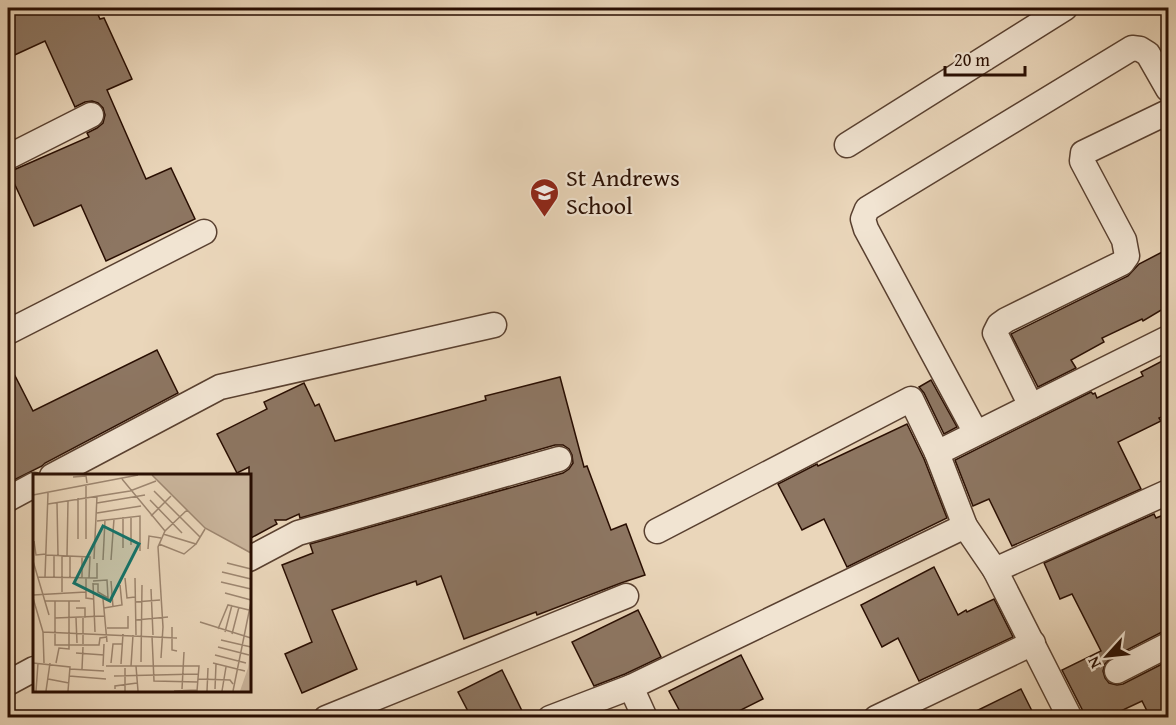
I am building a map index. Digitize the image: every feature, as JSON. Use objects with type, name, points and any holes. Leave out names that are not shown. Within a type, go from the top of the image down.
[{"type":"street","points":[[847,146],[1065,8]]},
{"type":"street","points":[[975,433],[866,230],[863,219],[867,209],[1132,48],[1148,54],[1168,89]]},
{"type":"street","points":[[1031,406],[995,333],[1006,320],[1122,263],[1127,256],[1124,240],[1082,161],[1083,153],[1168,112]]},
{"type":"street","points":[[8,157],[91,115]]},
{"type":"street","points":[[8,332],[204,232]]},
{"type":"street","points":[[56,474],[220,387],[494,325]]},
{"type":"street","points":[[937,453],[1168,338]]},
{"type":"street","points":[[657,531],[911,399],[937,453],[965,526],[995,570],[1070,717]]},
{"type":"street","points":[[250,558],[298,533],[559,459]]},
{"type":"street","points":[[8,499],[33,486]]},
{"type":"street","points":[[995,570],[1168,492]]},
{"type":"street","points":[[550,717],[631,687],[965,526]]},
{"type":"street","points":[[326,717],[626,596]]},
{"type":"street","points":[[876,717],[1032,643]]},
{"type":"street","points":[[1117,671],[1168,645]]},
{"type":"street","points":[[8,683],[33,670]]},
{"type":"street","points":[[631,687],[645,717]]},
{"type":"building","points":[[8,8],[95,8],[100,19],[104,18],[132,79],[107,90],[146,179],[171,168],[195,219],[106,261],[81,205],[34,226],[9,172],[89,137],[87,133],[103,123],[105,115],[103,108],[92,101],[75,107],[45,41],[8,58]]},
{"type":"building","points":[[1168,249],[1168,306],[1143,321],[1142,319],[1102,338],[1104,342],[1071,360],[1076,368],[1038,387],[1011,334],[1128,276],[1139,264]]},
{"type":"building","points":[[157,350],[178,393],[8,483],[8,362],[33,411]]},
{"type":"building","points":[[1168,358],[1168,414],[1159,418],[1161,421],[1118,442],[1141,489],[1012,546],[989,499],[973,506],[955,460],[1091,392],[1095,393],[1097,398],[1143,376],[1141,372]]},
{"type":"building","points":[[560,377],[584,467],[587,466],[611,530],[626,524],[645,575],[464,639],[441,576],[417,585],[416,581],[374,595],[332,610],[357,669],[302,693],[285,654],[312,642],[282,565],[313,553],[310,544],[563,473],[573,463],[572,455],[563,445],[555,445],[300,518],[299,514],[286,520],[275,520],[277,524],[250,538],[249,467],[237,473],[217,434],[267,409],[264,402],[304,383],[315,406],[319,404],[335,441],[486,400],[485,396]]},
{"type":"building","points":[[931,380],[957,427],[944,434],[919,387]]},
{"type":"building","points":[[907,424],[924,459],[947,518],[847,567],[824,519],[802,530],[778,484]]},
{"type":"building","points":[[1168,513],[1168,631],[1111,658],[1105,664],[1103,671],[1109,683],[1117,685],[1168,661],[1168,713],[1159,717],[1150,717],[1142,701],[1108,717],[1086,717],[1062,670],[1101,651],[1072,594],[1060,599],[1044,563],[1154,514],[1156,518]]},
{"type":"building","points":[[934,567],[958,615],[994,599],[1013,637],[919,681],[898,638],[882,647],[861,605]]},
{"type":"building","points":[[638,610],[661,657],[594,686],[572,642]]},
{"type":"building","points":[[741,655],[763,699],[727,717],[683,717],[669,691]]},
{"type":"building","points":[[502,670],[525,717],[471,717],[458,692]]},
{"type":"building","points":[[1021,689],[1035,717],[964,717]]},
{"type":"place","name":"St Andrews School","points":[[545,218]]}]
